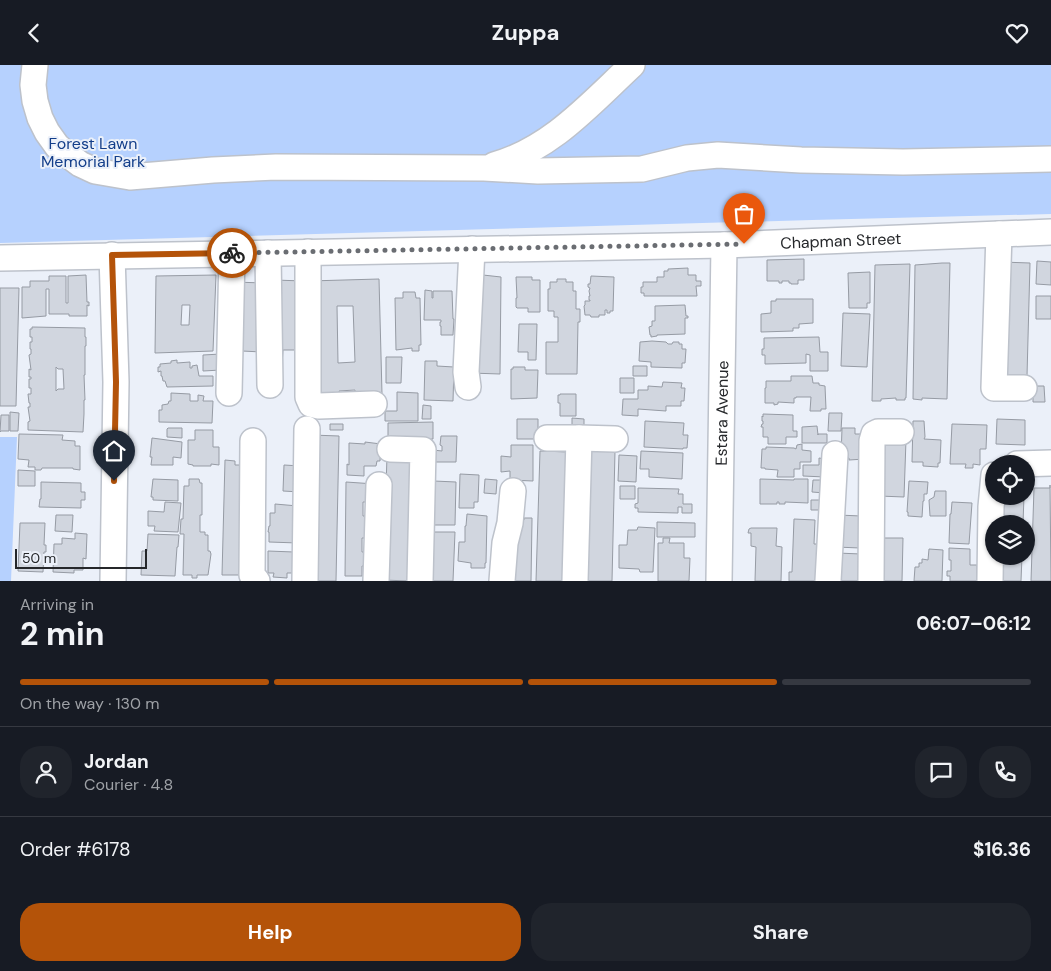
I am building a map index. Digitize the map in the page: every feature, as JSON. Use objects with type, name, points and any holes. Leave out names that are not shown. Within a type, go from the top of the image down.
[{"type":"street","points":[[34,65],[33,85],[35,101],[40,118],[57,146],[80,164],[94,171],[130,177],[276,167],[484,168],[538,171],[642,169],[687,158],[718,155],[801,160],[903,162],[1051,159]]},
{"type":"street","points":[[484,168],[518,156],[566,127],[632,65]]},
{"type":"street","name":"Chapman Street","points":[[0,258],[724,245],[1051,232]]},
{"type":"street","points":[[999,234],[994,387],[1024,388]]},
{"type":"street","name":"Estara Avenue","points":[[718,581],[724,245]]},
{"type":"street","points":[[468,387],[466,372],[472,249]]},
{"type":"street","points":[[308,252],[308,397],[311,404],[319,406],[374,404]]},
{"type":"street","points":[[230,393],[232,253]]},
{"type":"street","points":[[268,253],[270,385]]},
{"type":"street","points":[[112,255],[116,382],[113,581]]},
{"type":"street","points":[[305,581],[307,429]]},
{"type":"street","points":[[871,581],[872,441],[874,435],[878,432],[901,432]]},
{"type":"street","points":[[547,438],[614,439]]},
{"type":"street","points":[[574,581],[579,438]]},
{"type":"street","points":[[253,441],[252,575],[257,581]]},
{"type":"street","points":[[390,449],[423,450],[420,581]]},
{"type":"street","points":[[828,581],[835,454]]},
{"type":"street","points":[[1035,463],[1051,463]]},
{"type":"street","points":[[376,581],[379,485]]},
{"type":"street","points":[[502,581],[505,543],[510,523],[513,491]]},
{"type":"street","points":[[990,581],[991,505]]},
{"type":"green space","name":"Forest Lawn Memorial Park","points":[[0,65],[1051,65],[1051,214],[0,243]]},
{"type":"green space","points":[[0,437],[17,437],[11,581],[0,581]]},
{"type":"building","points":[[804,259],[804,280],[798,280],[798,284],[791,284],[789,281],[779,283],[779,281],[767,281],[767,260]]},
{"type":"building","points":[[1037,261],[1051,262],[1051,285],[1036,284]]},
{"type":"building","points":[[1001,262],[1030,263],[1027,376],[997,375]]},
{"type":"building","points":[[950,263],[947,399],[913,399],[915,265]]},
{"type":"building","points":[[910,264],[906,398],[905,400],[896,400],[896,398],[872,401],[875,265]]},
{"type":"building","points":[[688,268],[688,275],[696,275],[696,281],[701,281],[701,286],[696,286],[697,296],[644,296],[644,293],[641,293],[643,282],[657,282],[657,277],[664,277],[664,271],[668,271],[668,269]]},
{"type":"building","points":[[870,272],[870,303],[867,303],[867,308],[849,308],[848,273]]},
{"type":"building","points":[[86,275],[87,302],[89,302],[89,306],[87,305],[87,316],[49,314],[49,289],[46,289],[46,316],[22,318],[22,287],[30,287],[30,281],[49,281],[49,276],[66,276],[66,303],[68,303],[68,276]]},
{"type":"building","points":[[216,275],[213,351],[155,353],[156,276]],"holes":[[[182,305],[190,305],[189,325],[181,325]]]},
{"type":"building","points":[[483,275],[501,277],[500,374],[470,373],[476,277],[483,277]]},
{"type":"building","points":[[591,276],[614,277],[613,311],[607,313],[607,310],[605,310],[605,315],[599,315],[599,317],[585,315],[585,301],[590,301],[590,288],[588,284],[590,284]]},
{"type":"building","points":[[516,277],[532,277],[532,280],[540,280],[540,312],[528,312],[528,308],[516,307]]},
{"type":"building","points":[[379,279],[382,394],[355,395],[355,390],[339,391],[340,395],[312,396],[309,281]],"holes":[[[337,306],[353,306],[355,362],[338,363]]]},
{"type":"building","points":[[557,279],[566,279],[566,282],[573,282],[573,291],[576,291],[576,309],[580,309],[577,374],[546,374],[546,342],[558,342],[558,317],[554,317],[554,311],[548,311],[548,289],[550,289],[550,282],[557,282]]},
{"type":"building","points":[[274,280],[304,281],[302,350],[283,350],[282,365],[272,365]]},
{"type":"building","points":[[234,282],[264,283],[262,352],[242,351]]},
{"type":"building","points":[[0,288],[19,288],[16,406],[0,406]]},
{"type":"building","points":[[425,290],[432,291],[432,298],[433,291],[452,291],[453,335],[441,335],[441,320],[424,320]]},
{"type":"building","points":[[403,292],[415,292],[416,298],[420,298],[421,345],[419,345],[419,351],[412,351],[412,348],[396,350],[395,298],[403,298]]},
{"type":"building","points":[[1036,296],[1051,296],[1051,319],[1036,319]]},
{"type":"building","points":[[776,299],[813,299],[813,323],[799,324],[799,328],[793,328],[793,331],[761,332],[761,314],[771,313],[771,301],[776,301]]},
{"type":"building","points":[[685,305],[688,318],[685,318],[685,334],[651,337],[649,327],[652,326],[652,321],[655,321],[655,306]]},
{"type":"building","points":[[843,313],[870,314],[867,367],[841,366]]},
{"type":"building","points":[[519,324],[537,324],[536,360],[528,360],[528,352],[518,352]]},
{"type":"building","points":[[32,327],[85,328],[83,432],[28,430],[28,422],[30,421],[28,407],[30,407],[30,403],[28,394],[31,394],[31,388],[29,388],[29,379],[31,377],[29,377],[29,369],[31,370],[29,355],[31,354],[30,342],[32,342],[30,329]],"holes":[[[56,367],[63,369],[64,389],[56,391]]]},
{"type":"building","points":[[819,337],[820,352],[828,352],[828,371],[810,371],[810,355],[806,354],[806,363],[765,364],[765,355],[762,355],[764,338]]},
{"type":"building","points":[[640,342],[666,342],[668,344],[679,342],[679,344],[682,344],[682,349],[686,349],[685,363],[682,363],[682,368],[651,367],[651,362],[639,361]]},
{"type":"building","points":[[221,354],[221,370],[203,371],[203,355]]},
{"type":"building","points":[[386,357],[402,357],[401,383],[386,383]]},
{"type":"building","points":[[177,360],[177,363],[190,362],[190,368],[197,365],[199,376],[213,376],[213,386],[167,387],[161,376],[161,371],[158,372],[158,367],[160,367],[160,364],[171,363],[171,361]]},
{"type":"building","points":[[425,361],[437,361],[437,366],[454,367],[453,401],[424,400]]},
{"type":"building","points":[[633,366],[647,366],[647,376],[633,376]]},
{"type":"building","points":[[513,367],[525,367],[525,370],[538,370],[537,398],[511,399],[511,369]]},
{"type":"building","points":[[791,376],[812,376],[813,383],[825,386],[826,409],[810,411],[811,397],[796,397],[794,398],[794,403],[778,402],[778,404],[774,405],[774,403],[765,403],[766,381],[791,381]]},
{"type":"building","points":[[620,378],[634,378],[634,393],[620,393]]},
{"type":"building","points":[[663,382],[682,383],[681,388],[685,388],[684,401],[681,401],[681,406],[666,406],[666,411],[638,409],[638,416],[622,415],[623,399],[638,399],[638,390],[648,390],[648,386],[662,387]]},
{"type":"building","points":[[1033,386],[1044,386],[1045,402],[1033,402]]},
{"type":"building","points":[[397,392],[418,393],[418,421],[385,421],[385,411],[397,411]]},
{"type":"building","points":[[171,393],[190,394],[190,401],[198,401],[198,395],[204,396],[203,401],[213,401],[212,423],[159,422],[159,410],[162,410],[162,405],[168,404],[171,401]]},
{"type":"building","points":[[576,394],[576,416],[560,416],[558,395]]},
{"type":"building","points":[[423,405],[431,406],[431,419],[422,419]]},
{"type":"building","points":[[10,412],[19,413],[18,431],[10,431]]},
{"type":"building","points":[[829,413],[842,413],[841,431],[828,431]]},
{"type":"building","points":[[763,414],[793,415],[793,431],[797,431],[797,437],[786,437],[786,444],[768,444],[768,437],[763,437],[763,427],[761,427],[763,424]]},
{"type":"building","points":[[1,415],[9,415],[9,431],[0,432]]},
{"type":"building","points":[[572,418],[584,419],[584,433],[572,432]]},
{"type":"building","points":[[517,419],[538,419],[538,439],[517,439]]},
{"type":"building","points":[[997,419],[1025,420],[1025,445],[996,444]]},
{"type":"building","points":[[645,421],[684,423],[683,435],[688,435],[687,448],[644,447]]},
{"type":"building","points":[[913,421],[924,421],[924,439],[941,440],[940,463],[938,463],[938,467],[923,466],[923,462],[912,462]]},
{"type":"building","points":[[433,422],[433,439],[388,443],[388,423]]},
{"type":"building","points":[[330,424],[343,424],[343,430],[330,430]]},
{"type":"building","points":[[952,424],[987,425],[986,449],[980,449],[980,465],[973,464],[973,468],[965,468],[966,464],[950,464]]},
{"type":"building","points":[[817,426],[818,435],[827,434],[827,443],[802,443],[802,427]]},
{"type":"building","points":[[168,428],[182,428],[182,438],[167,437]]},
{"type":"building","points":[[842,428],[855,428],[855,434],[865,434],[865,459],[849,460],[849,458],[841,458]]},
{"type":"building","points":[[195,430],[213,430],[213,447],[219,447],[219,465],[193,466],[188,464],[188,440],[195,440]]},
{"type":"building","points":[[19,434],[63,435],[62,440],[75,441],[75,446],[80,446],[80,470],[73,468],[42,468],[41,470],[35,470],[35,467],[28,467],[29,460],[18,459]]},
{"type":"building","points":[[312,435],[339,436],[336,581],[307,581]]},
{"type":"building","points":[[441,436],[457,436],[456,462],[433,462],[433,450],[442,451],[442,446],[440,445]]},
{"type":"building","points":[[152,438],[182,442],[181,458],[173,457],[173,465],[151,465]]},
{"type":"building","points":[[875,440],[906,440],[904,497],[879,496]]},
{"type":"building","points":[[365,442],[381,444],[380,461],[377,461],[376,466],[364,466],[364,476],[347,475],[349,443],[365,444]]},
{"type":"building","points":[[802,444],[802,450],[811,451],[811,462],[800,462],[800,469],[794,469],[794,477],[777,477],[778,470],[761,468],[762,449],[766,449],[766,447],[796,449],[797,445]]},
{"type":"building","points":[[511,445],[533,445],[533,481],[510,480],[510,471],[501,472],[501,456],[511,457]]},
{"type":"building","points":[[585,450],[615,451],[612,581],[583,581]]},
{"type":"building","points":[[540,451],[569,452],[566,581],[536,581]]},
{"type":"building","points":[[641,451],[683,453],[682,479],[649,477],[649,469],[640,469]]},
{"type":"building","points":[[619,455],[637,456],[636,482],[618,481]]},
{"type":"building","points":[[387,456],[418,457],[409,581],[383,580]]},
{"type":"building","points":[[819,458],[825,459],[825,477],[803,476],[803,465],[819,465]]},
{"type":"building","points":[[225,460],[235,461],[235,465],[246,465],[242,575],[222,575]]},
{"type":"building","points":[[284,465],[301,466],[300,492],[283,491]]},
{"type":"building","points":[[18,470],[35,471],[35,486],[18,486]]},
{"type":"building","points":[[460,474],[479,475],[478,502],[474,502],[474,508],[459,508]]},
{"type":"building","points":[[153,479],[178,480],[178,501],[153,500],[153,497],[151,497]]},
{"type":"building","points":[[189,479],[199,479],[200,483],[202,483],[200,532],[205,532],[205,535],[208,535],[208,551],[211,554],[208,575],[197,575],[197,578],[192,578],[192,575],[183,575],[184,534],[180,534],[181,519],[183,519],[184,486],[189,486]]},
{"type":"building","points":[[485,479],[497,480],[496,494],[484,493]]},
{"type":"building","points":[[760,479],[808,479],[808,503],[785,502],[785,504],[779,504],[777,502],[777,504],[760,504]]},
{"type":"building","points":[[813,480],[825,480],[825,493],[812,492]]},
{"type":"building","points":[[434,481],[456,482],[455,525],[433,525]]},
{"type":"building","points":[[909,481],[928,482],[927,494],[924,494],[922,517],[908,516]]},
{"type":"building","points":[[41,482],[81,483],[81,492],[85,492],[85,500],[81,500],[81,508],[39,507]]},
{"type":"building","points":[[346,482],[375,484],[366,502],[363,502],[363,516],[366,516],[366,538],[362,538],[362,552],[366,552],[366,566],[362,566],[362,576],[345,576]]},
{"type":"building","points":[[1050,485],[1051,581],[1031,581],[1032,565],[1035,565],[1035,515],[1033,515],[1035,488],[1050,488]]},
{"type":"building","points":[[620,486],[635,486],[635,499],[620,499]]},
{"type":"building","points":[[638,488],[679,489],[678,494],[683,494],[683,504],[692,504],[692,513],[682,513],[682,507],[678,507],[678,513],[638,512],[635,504],[638,503]]},
{"type":"building","points":[[935,491],[946,491],[946,516],[930,516],[929,500],[934,497]]},
{"type":"building","points":[[811,500],[825,500],[825,510],[811,510]]},
{"type":"building","points":[[165,502],[181,503],[178,532],[154,531],[155,526],[148,526],[148,511],[164,512]]},
{"type":"building","points":[[952,502],[972,503],[969,544],[949,543]]},
{"type":"building","points":[[275,504],[298,506],[298,543],[269,542],[270,513],[275,513]]},
{"type":"building","points":[[995,505],[1024,505],[1023,515],[994,515]]},
{"type":"building","points":[[467,514],[487,516],[485,568],[471,568],[471,563],[458,561],[459,542],[465,542]]},
{"type":"building","points":[[56,515],[73,515],[72,532],[55,531]]},
{"type":"building","points":[[838,515],[861,516],[860,548],[836,547]]},
{"type":"building","points":[[524,518],[532,518],[531,581],[506,581],[515,520],[524,520]]},
{"type":"building","points":[[794,519],[815,520],[814,544],[817,544],[817,557],[825,557],[824,581],[789,581],[789,572],[792,572]]},
{"type":"building","points":[[657,522],[695,523],[695,537],[657,537]]},
{"type":"building","points":[[20,523],[45,523],[44,545],[46,545],[46,552],[44,552],[43,572],[18,571]]},
{"type":"building","points":[[638,527],[655,528],[653,572],[640,572],[639,569],[619,568],[619,545],[627,545],[628,530],[637,530]]},
{"type":"building","points":[[751,528],[777,528],[776,546],[782,547],[781,581],[755,581],[756,547],[751,546],[751,533],[748,533]]},
{"type":"building","points":[[432,532],[455,532],[453,581],[428,581]]},
{"type":"building","points":[[75,533],[87,534],[86,559],[83,558],[83,570],[74,570],[74,573],[53,572],[54,544],[62,544],[62,538],[75,539]]},
{"type":"building","points":[[148,534],[179,535],[175,576],[141,575],[142,551],[147,551]]},
{"type":"building","points":[[663,538],[670,538],[669,543],[684,543],[684,558],[690,558],[689,581],[658,581],[658,543],[663,543]]},
{"type":"building","points":[[883,538],[903,538],[902,581],[876,581]]},
{"type":"building","points":[[949,548],[970,549],[970,565],[977,565],[977,581],[950,581],[950,576],[947,576],[947,571],[951,571]]},
{"type":"building","points":[[929,549],[943,550],[942,581],[914,581],[915,567],[919,567],[922,559],[928,560]]},
{"type":"building","points":[[268,551],[294,552],[293,573],[287,573],[287,578],[273,577],[274,573],[268,573]]},
{"type":"building","points":[[837,553],[861,554],[859,581],[835,581]]},
{"type":"building","points":[[993,565],[1022,565],[1021,581],[992,581]]},
{"type":"way so far","points":[[232,253],[744,244]]},
{"type":"route","points":[[114,481],[116,382],[112,255],[232,253]]}]
